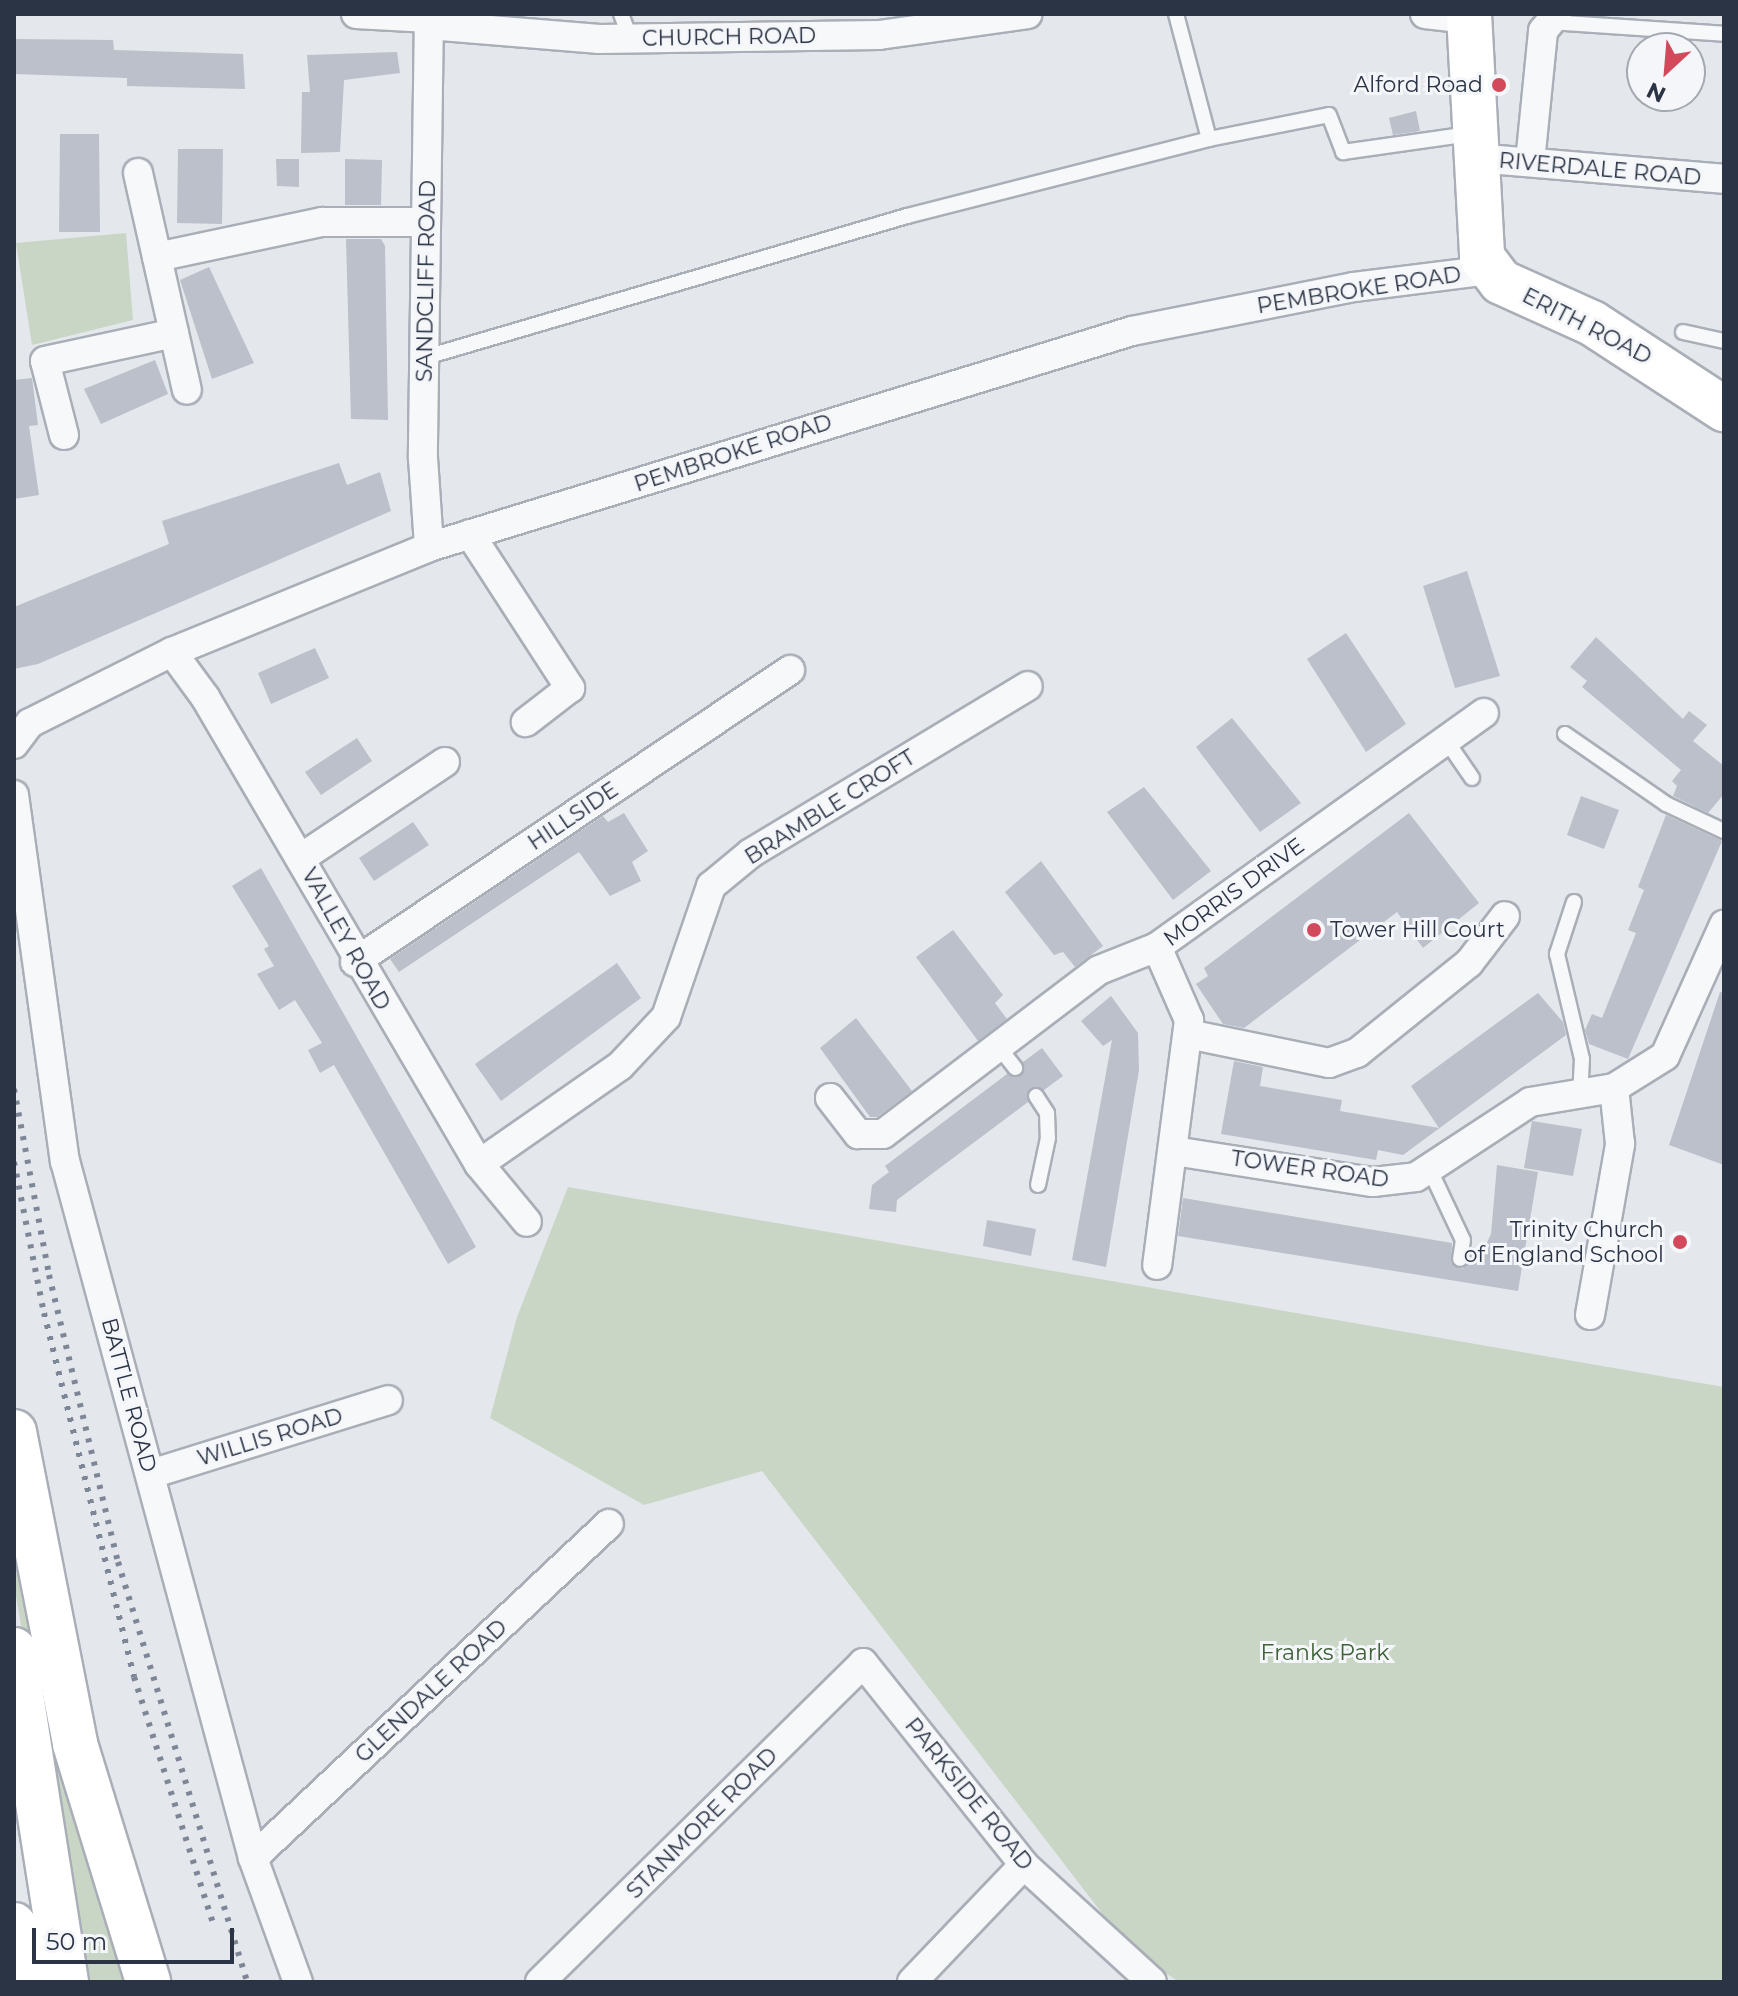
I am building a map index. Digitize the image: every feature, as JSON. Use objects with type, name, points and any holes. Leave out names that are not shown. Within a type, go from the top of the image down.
[{"type":"main road","points":[[1469,16],[1476,229],[1491,270]]},
{"type":"main road","name":"ERITH ROAD","points":[[1491,270],[1501,282],[1667,366],[1724,409]]},
{"type":"main road","points":[[14,1432],[75,1744],[148,1982]]},
{"type":"main road","points":[[14,1650],[66,1982]]},
{"type":"main road","points":[[14,1925],[23,1982]]},
{"type":"street","name":"CHURCH ROAD","points":[[356,14],[625,26],[925,22],[1028,14]]},
{"type":"street","points":[[1425,14],[1469,16]]},
{"type":"street","points":[[1530,162],[1543,31],[1554,18]]},
{"type":"street","name":"SANDCLIFF ROAD","points":[[429,19],[423,509],[429,547]]},
{"type":"street","name":"RIVERDALE ROAD","points":[[1475,146],[1530,162],[1724,179]]},
{"type":"street","points":[[138,173],[187,390]]},
{"type":"street","points":[[157,257],[322,222],[426,222]]},
{"type":"street","name":"PEMBROKE ROAD","points":[[14,744],[30,723],[172,652],[429,547],[1132,331],[1354,287],[1491,270]]},
{"type":"street","points":[[64,435],[45,361],[174,333]]},
{"type":"street","points":[[470,534],[570,688],[526,722]]},
{"type":"street","name":"VALLEY ROAD","points":[[172,652],[301,858],[355,962],[479,1164],[527,1222]]},
{"type":"street","name":"HILLSIDE","points":[[355,962],[790,670]]},
{"type":"street","name":"BRAMBLE CROFT","points":[[479,1164],[620,1066],[666,1017],[711,886],[751,853],[1028,686]]},
{"type":"street","name":"MORRIS DRIVE","points":[[830,1098],[853,1129],[873,1137],[1114,960],[1157,947],[1484,713]]},
{"type":"street","points":[[301,858],[445,762]]},
{"type":"street","name":"BATTLE ROAD","points":[[14,795],[65,1161],[253,1858],[298,1982]]},
{"type":"street","points":[[1188,1034],[1329,1063],[1357,1053],[1469,963],[1505,916]]},
{"type":"street","name":"TOWER ROAD","points":[[1174,1151],[1393,1184],[1430,1170],[1530,1102],[1614,1088],[1665,1056],[1724,925]]},
{"type":"street","points":[[1157,947],[1189,1020],[1157,1265]]},
{"type":"street","points":[[1590,1315],[1620,1144],[1614,1088]]},
{"type":"street","name":"WILLIS ROAD","points":[[151,1474],[388,1400]]},
{"type":"street","name":"GLENDALE ROAD","points":[[253,1858],[609,1524]]},
{"type":"street","name":"PARKSIDE ROAD","points":[[863,1663],[1024,1865],[1152,1982]]},
{"type":"street","name":"STANMORE ROAD","points":[[540,1982],[863,1663]]},
{"type":"street","points":[[912,1982],[1024,1865]]},
{"type":"lane","points":[[1176,14],[1209,139]]},
{"type":"lane","points":[[1554,18],[1724,34]]},
{"type":"lane","points":[[426,357],[907,216],[1209,139],[1329,115],[1343,152],[1475,146]]},
{"type":"lane","points":[[1683,332],[1724,341]]},
{"type":"lane","points":[[1565,734],[1666,804],[1724,831]]},
{"type":"lane","points":[[1446,740],[1472,778]]},
{"type":"lane","points":[[1574,902],[1557,954],[1582,1059],[1580,1095]]},
{"type":"lane","points":[[998,1046],[1015,1068]]},
{"type":"lane","points":[[1036,1096],[1047,1113],[1048,1138],[1038,1185]]},
{"type":"lane","points":[[1430,1170],[1463,1240],[1460,1259]]},
{"type":"green space","points":[[126,233],[133,320],[32,345],[16,243]]},
{"type":"green space","name":"Franks Park","points":[[568,1187],[1724,1387],[1724,1982],[1179,1982],[1128,1947],[762,1471],[644,1505],[490,1418],[517,1317]]},
{"type":"green space","points":[[14,1536],[57,1768],[128,1982],[80,1982],[14,1583]]},
{"type":"building","points":[[14,39],[113,40],[114,50],[243,54],[245,89],[127,86],[127,78],[14,74]]},
{"type":"building","points":[[397,52],[400,73],[344,80],[340,152],[301,153],[302,92],[310,92],[307,55]]},
{"type":"building","points":[[1416,111],[1420,131],[1393,135],[1389,118]]},
{"type":"building","points":[[60,134],[99,134],[100,232],[59,232]]},
{"type":"building","points":[[178,149],[223,149],[222,224],[177,223]]},
{"type":"building","points":[[276,159],[299,159],[299,187],[277,186]]},
{"type":"building","points":[[345,159],[382,160],[381,205],[345,205]]},
{"type":"building","points":[[346,239],[381,239],[385,246],[388,420],[351,419]]},
{"type":"building","points":[[209,267],[254,363],[212,379],[180,280]]},
{"type":"building","points":[[155,360],[168,394],[101,424],[84,389]]},
{"type":"building","points":[[32,378],[38,425],[29,426],[39,495],[14,499],[14,380]]},
{"type":"building","points":[[339,463],[347,485],[380,472],[391,511],[38,664],[14,669],[14,607],[169,544],[162,521]]},
{"type":"building","points":[[1467,571],[1500,676],[1455,688],[1423,586]]},
{"type":"building","points":[[1346,633],[1406,724],[1366,752],[1307,659]]},
{"type":"building","points":[[1596,637],[1683,719],[1689,711],[1707,725],[1693,741],[1724,766],[1724,794],[1708,813],[1673,796],[1677,786],[1672,781],[1681,770],[1582,687],[1587,681],[1570,667]]},
{"type":"building","points":[[315,648],[329,678],[271,704],[258,673]]},
{"type":"building","points":[[1232,718],[1301,803],[1260,832],[1196,747]]},
{"type":"building","points":[[357,738],[372,761],[321,795],[305,772]]},
{"type":"building","points":[[1144,787],[1211,871],[1173,900],[1107,812]]},
{"type":"building","points":[[1581,796],[1619,810],[1604,849],[1567,835]]},
{"type":"building","points":[[624,813],[648,851],[632,862],[641,881],[610,896],[579,852],[399,972],[390,959],[603,816],[608,822]]},
{"type":"building","name":"Tower Hill Court","points":[[1409,813],[1479,903],[1423,948],[1397,912],[1244,1028],[1223,1024],[1196,984],[1208,976],[1204,968]]},
{"type":"building","points":[[1666,815],[1722,841],[1628,1059],[1589,1044],[1585,1030],[1592,1014],[1602,1018],[1636,933],[1628,930],[1644,890],[1638,887]]},
{"type":"building","points":[[413,822],[429,845],[374,881],[359,858]]},
{"type":"building","points":[[1041,861],[1103,946],[1075,967],[1063,952],[1054,955],[1005,892]]},
{"type":"building","points":[[261,868],[476,1247],[448,1264],[334,1065],[320,1073],[308,1050],[322,1043],[295,1000],[279,1010],[257,974],[274,966],[264,949],[269,946],[232,886]]},
{"type":"building","points":[[953,930],[1003,995],[995,1003],[1007,1019],[978,1041],[916,957]]},
{"type":"building","points":[[617,963],[641,998],[501,1101],[475,1064]]},
{"type":"building","points":[[1720,992],[1724,993],[1724,1165],[1669,1145]]},
{"type":"building","points":[[1538,993],[1563,1022],[1566,1035],[1403,1155],[1378,1150],[1376,1160],[1221,1134],[1234,1061],[1263,1067],[1260,1086],[1342,1100],[1340,1111],[1439,1128],[1411,1086]]},
{"type":"building","points":[[1111,996],[1138,1033],[1139,1070],[1106,1267],[1072,1260],[1112,1040],[1103,1046],[1081,1021]]},
{"type":"building","points":[[856,1018],[912,1091],[877,1117],[870,1117],[820,1048]]},
{"type":"building","points":[[1042,1048],[1063,1076],[1044,1090],[1030,1088],[1028,1102],[897,1200],[896,1212],[869,1209],[872,1185],[889,1172],[885,1166],[1007,1074],[1020,1076],[1023,1062]]},
{"type":"building","points":[[1532,1121],[1582,1129],[1573,1176],[1524,1168]]},
{"type":"building","points":[[1497,1165],[1538,1172],[1518,1291],[1178,1236],[1183,1198],[1452,1243],[1451,1263],[1463,1269],[1472,1247],[1484,1249],[1491,1234]]},
{"type":"building","points":[[987,1220],[1036,1229],[1031,1256],[983,1246]]},
{"type":"railway","points":[[14,1089],[49,1275],[118,1562],[247,1982]]},
{"type":"railway","points":[[14,1162],[44,1313],[134,1677],[214,1926]]},
{"type":"place","name":"Alford Road","points":[[1499,85]]},
{"type":"place","name":"Tower Hill Court","points":[[1314,930]]},
{"type":"place","name":"Trinity Church of England School","points":[[1680,1242]]}]
